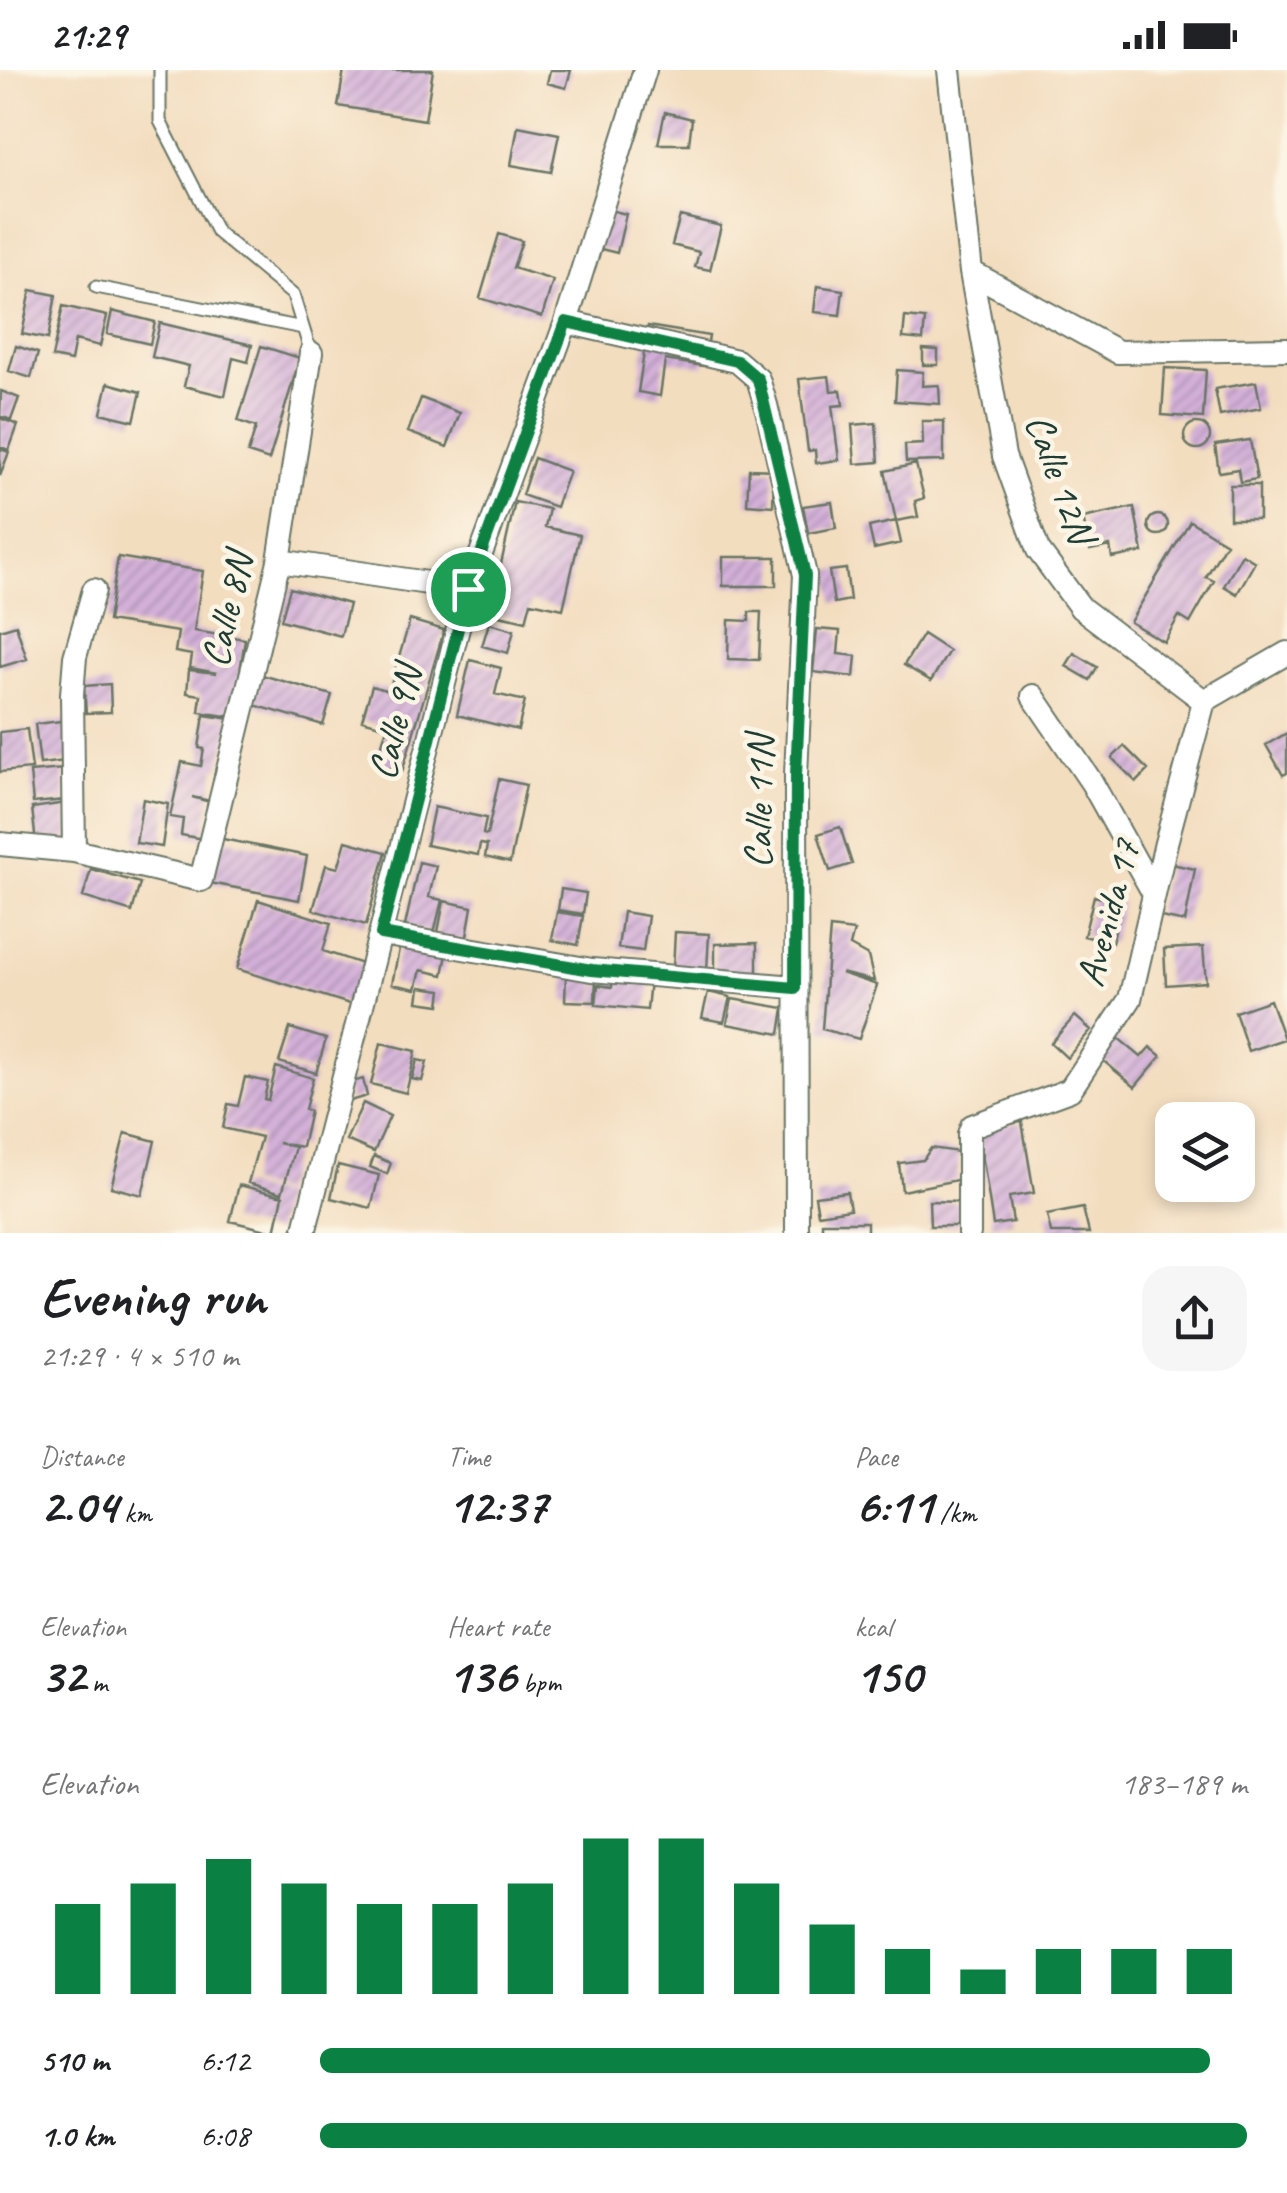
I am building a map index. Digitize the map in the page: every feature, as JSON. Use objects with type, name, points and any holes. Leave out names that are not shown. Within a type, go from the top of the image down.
[{"type":"street","name":"Calle 9N","points":[[304,1233],[468,589],[566,322],[646,70]]},
{"type":"street","name":"Calle 12N","points":[[949,70],[971,272],[1004,456],[1038,550],[1080,608],[1204,701]]},
{"type":"street","points":[[971,272],[1118,352],[1287,350]]},
{"type":"street","name":"Calle 11N","points":[[566,322],[737,361],[758,379],[805,575],[796,775],[797,1233]]},
{"type":"street","name":"Calle 8N","points":[[74,851],[201,880],[278,561],[312,353]]},
{"type":"street","points":[[278,561],[468,589]]},
{"type":"street","points":[[0,844],[74,851],[72,694],[75,657],[94,590]]},
{"type":"street","points":[[1204,701],[1287,653]]},
{"type":"street","points":[[1033,696],[1092,783],[1154,894]]},
{"type":"street","name":"Avenida 17","points":[[970,1233],[972,1126],[1070,1090],[1130,999],[1204,701]]},
{"type":"street","points":[[381,934],[592,970],[795,988]]},
{"type":"lane","points":[[160,70],[160,121],[217,232],[292,295],[312,353]]},
{"type":"lane","points":[[96,287],[304,328]]},
{"type":"building","points":[[344,70],[433,70],[425,120],[338,106]]},
{"type":"building","points":[[550,70],[571,70],[566,88],[547,83]]},
{"type":"building","points":[[665,112],[692,119],[689,144],[658,144]]},
{"type":"building","points":[[518,126],[559,134],[551,172],[511,165]]},
{"type":"building","points":[[606,209],[626,214],[617,253],[597,248]]},
{"type":"building","points":[[680,216],[721,226],[710,270],[695,267],[699,252],[672,245]]},
{"type":"building","points":[[499,234],[522,241],[513,268],[553,280],[542,317],[480,298]]},
{"type":"building","points":[[817,286],[843,290],[840,315],[814,312]]},
{"type":"building","points":[[31,290],[56,295],[48,339],[22,334]]},
{"type":"building","points":[[63,306],[107,316],[100,346],[75,340],[71,361],[52,357]]},
{"type":"building","points":[[112,311],[155,322],[150,344],[107,334]]},
{"type":"building","points":[[905,317],[925,319],[923,340],[903,338]]},
{"type":"building","points":[[160,323],[252,345],[248,362],[233,358],[225,396],[184,386],[189,366],[152,357]]},
{"type":"building","points":[[648,326],[709,336],[704,366],[665,360],[660,396],[638,392]]},
{"type":"building","points":[[16,346],[38,353],[31,378],[9,371]]},
{"type":"building","points":[[261,346],[300,358],[269,460],[248,453],[256,427],[238,421]]},
{"type":"building","points":[[923,349],[938,350],[938,365],[923,365]]},
{"type":"building","points":[[1165,368],[1206,370],[1203,418],[1162,415]]},
{"type":"building","points":[[897,370],[923,372],[922,386],[939,385],[940,404],[895,401]]},
{"type":"building","points":[[829,376],[831,391],[841,390],[843,405],[832,406],[839,460],[816,463],[815,450],[808,451],[799,379]]},
{"type":"building","points":[[1256,382],[1261,408],[1220,416],[1215,389]]},
{"type":"building","points":[[108,383],[141,392],[134,421],[101,413]]},
{"type":"building","points":[[1,391],[19,398],[11,420],[0,416]]},
{"type":"building","points":[[421,398],[460,413],[447,447],[408,432]]},
{"type":"building","points":[[0,418],[18,425],[9,450],[0,447]]},
{"type":"building","points":[[922,421],[944,421],[944,461],[906,462],[905,445],[923,444]]},
{"type":"building","points":[[876,423],[879,462],[855,464],[852,425]]},
{"type":"building","points":[[1197,423],[1206,427],[1210,436],[1206,445],[1197,449],[1188,445],[1184,436],[1188,427]]},
{"type":"building","points":[[1250,440],[1257,479],[1240,482],[1238,469],[1219,472],[1215,445]]},
{"type":"building","points":[[0,449],[9,452],[0,476]]},
{"type":"building","points":[[534,458],[569,471],[556,507],[522,495]]},
{"type":"building","points":[[916,464],[924,498],[915,501],[918,517],[896,521],[885,471]]},
{"type":"building","points":[[749,469],[774,470],[773,506],[747,504]]},
{"type":"building","points":[[1230,485],[1259,485],[1259,519],[1230,519]]},
{"type":"building","points":[[515,502],[549,509],[545,527],[580,535],[563,609],[531,602],[526,621],[490,613]]},
{"type":"building","points":[[832,502],[836,528],[808,533],[803,506]]},
{"type":"building","points":[[1134,507],[1143,552],[1112,558],[1110,546],[1090,550],[1083,518]]},
{"type":"building","points":[[1154,515],[1162,515],[1168,525],[1162,535],[1154,535],[1148,529],[1148,521]]},
{"type":"building","points":[[896,521],[901,543],[874,549],[869,527]]},
{"type":"building","points":[[1190,521],[1226,543],[1206,577],[1214,581],[1190,623],[1179,616],[1164,642],[1130,622]]},
{"type":"building","points":[[1242,554],[1255,562],[1237,594],[1224,586]]},
{"type":"building","points":[[118,557],[203,571],[194,631],[245,639],[233,717],[199,712],[201,695],[187,693],[189,670],[217,673],[190,668],[192,655],[175,652],[178,632],[108,621]]},
{"type":"building","points":[[723,557],[776,557],[776,586],[723,586]]},
{"type":"building","points":[[846,569],[850,600],[834,603],[829,571]]},
{"type":"building","points":[[290,588],[349,604],[341,636],[281,620]]},
{"type":"building","points":[[749,612],[761,612],[759,660],[728,659],[729,620],[749,621]]},
{"type":"building","points":[[410,620],[444,630],[402,772],[376,764],[387,727],[362,720],[372,686],[389,691]]},
{"type":"building","points":[[489,623],[514,630],[508,653],[482,646]]},
{"type":"building","points":[[16,625],[27,659],[0,667],[0,630]]},
{"type":"building","points":[[817,629],[840,631],[838,654],[856,656],[854,677],[813,672]]},
{"type":"building","points":[[923,634],[949,651],[931,681],[904,665]]},
{"type":"building","points":[[1074,653],[1097,667],[1090,680],[1066,666]]},
{"type":"building","points":[[470,660],[501,668],[495,694],[525,701],[518,730],[457,715]]},
{"type":"building","points":[[262,675],[332,695],[323,725],[254,705]]},
{"type":"building","points":[[110,684],[111,712],[86,713],[84,686]]},
{"type":"building","points":[[204,715],[232,719],[216,767],[210,801],[192,797],[210,802],[203,839],[181,835],[183,819],[170,817],[182,762],[201,766],[204,749],[199,748]]},
{"type":"building","points":[[70,720],[74,760],[40,764],[35,724]]},
{"type":"building","points":[[27,729],[32,769],[0,772],[0,732]]},
{"type":"building","points":[[1287,733],[1287,773],[1283,775],[1266,745]]},
{"type":"building","points":[[1124,746],[1148,770],[1136,782],[1112,758]]},
{"type":"building","points":[[63,769],[66,800],[33,803],[30,772]]},
{"type":"building","points":[[499,779],[526,785],[510,863],[485,857],[487,845],[480,844],[478,855],[426,845],[434,807],[486,818],[483,834],[487,835]]},
{"type":"building","points":[[143,799],[168,804],[162,847],[136,843]]},
{"type":"building","points":[[66,803],[70,839],[36,843],[32,808]]},
{"type":"building","points":[[840,827],[852,864],[830,871],[818,834]]},
{"type":"building","points":[[218,838],[307,856],[299,900],[210,883]]},
{"type":"building","points":[[346,841],[386,852],[366,925],[313,910],[326,865],[338,868]]},
{"type":"building","points":[[419,862],[436,866],[429,897],[442,900],[434,933],[405,926]]},
{"type":"building","points":[[1167,863],[1195,869],[1185,922],[1156,916]]},
{"type":"building","points":[[91,869],[140,883],[132,912],[83,897]]},
{"type":"building","points":[[561,889],[586,893],[583,914],[558,910]]},
{"type":"building","points":[[1094,896],[1122,903],[1112,943],[1084,936]]},
{"type":"building","points":[[258,900],[331,923],[323,951],[368,966],[356,1006],[237,969]]},
{"type":"building","points":[[444,901],[472,907],[466,942],[437,937]]},
{"type":"building","points":[[557,912],[583,916],[578,945],[552,940]]},
{"type":"building","points":[[623,912],[648,916],[643,951],[618,948]]},
{"type":"building","points":[[830,928],[854,931],[850,946],[868,956],[874,981],[841,973],[877,985],[859,1039],[822,1029]]},
{"type":"building","points":[[675,932],[709,934],[707,971],[673,969]]},
{"type":"building","points":[[757,943],[757,973],[715,973],[715,944]]},
{"type":"building","points":[[400,944],[447,954],[443,975],[421,970],[416,989],[392,984]]},
{"type":"building","points":[[1203,947],[1206,982],[1166,985],[1164,949]]},
{"type":"building","points":[[566,975],[596,976],[595,1002],[565,1001]]},
{"type":"building","points":[[613,976],[650,980],[647,1010],[596,1005],[598,985],[612,987]]},
{"type":"building","points":[[420,987],[442,990],[440,1005],[418,1002]]},
{"type":"building","points":[[708,992],[730,997],[724,1022],[702,1018]]},
{"type":"building","points":[[732,999],[784,1008],[780,1034],[727,1024]]},
{"type":"building","points":[[1270,1000],[1284,1039],[1248,1051],[1235,1012]]},
{"type":"building","points":[[1075,1016],[1091,1030],[1067,1058],[1051,1043]]},
{"type":"building","points":[[290,1028],[326,1039],[316,1073],[279,1062]]},
{"type":"building","points":[[1117,1037],[1141,1057],[1150,1047],[1161,1056],[1135,1087],[1100,1058]]},
{"type":"building","points":[[381,1043],[416,1051],[406,1093],[371,1084]]},
{"type":"building","points":[[417,1060],[427,1062],[422,1081],[412,1079]]},
{"type":"building","points":[[276,1067],[313,1078],[305,1109],[310,1111],[302,1147],[278,1143],[295,1147],[282,1193],[248,1183],[261,1137],[223,1128],[228,1104],[238,1106],[245,1077],[268,1082],[264,1099],[268,1100]]},
{"type":"building","points":[[363,1079],[367,1096],[350,1101],[345,1084]]},
{"type":"building","points":[[363,1103],[390,1116],[374,1152],[346,1140]]},
{"type":"building","points":[[1022,1122],[1034,1193],[1009,1197],[1013,1222],[993,1225],[978,1128]]},
{"type":"building","points":[[125,1133],[155,1141],[142,1195],[111,1187]]},
{"type":"building","points":[[931,1148],[959,1152],[957,1180],[902,1191],[899,1163],[923,1160]]},
{"type":"building","points":[[374,1156],[391,1163],[387,1174],[370,1167]]},
{"type":"building","points":[[338,1165],[379,1175],[371,1208],[331,1198]]},
{"type":"building","points":[[239,1185],[283,1196],[275,1232],[230,1221]]},
{"type":"building","points":[[847,1192],[850,1209],[818,1214],[815,1196]]},
{"type":"building","points":[[929,1201],[959,1202],[958,1226],[930,1226]]},
{"type":"building","points":[[1083,1208],[1089,1233],[1051,1233],[1047,1215]]},
{"type":"building","points":[[822,1222],[867,1222],[867,1233],[822,1233]]},
{"type":"route","points":[[566,322],[737,361],[758,379],[805,575],[796,775],[795,988],[592,970],[381,934],[468,589],[566,322]]}]
